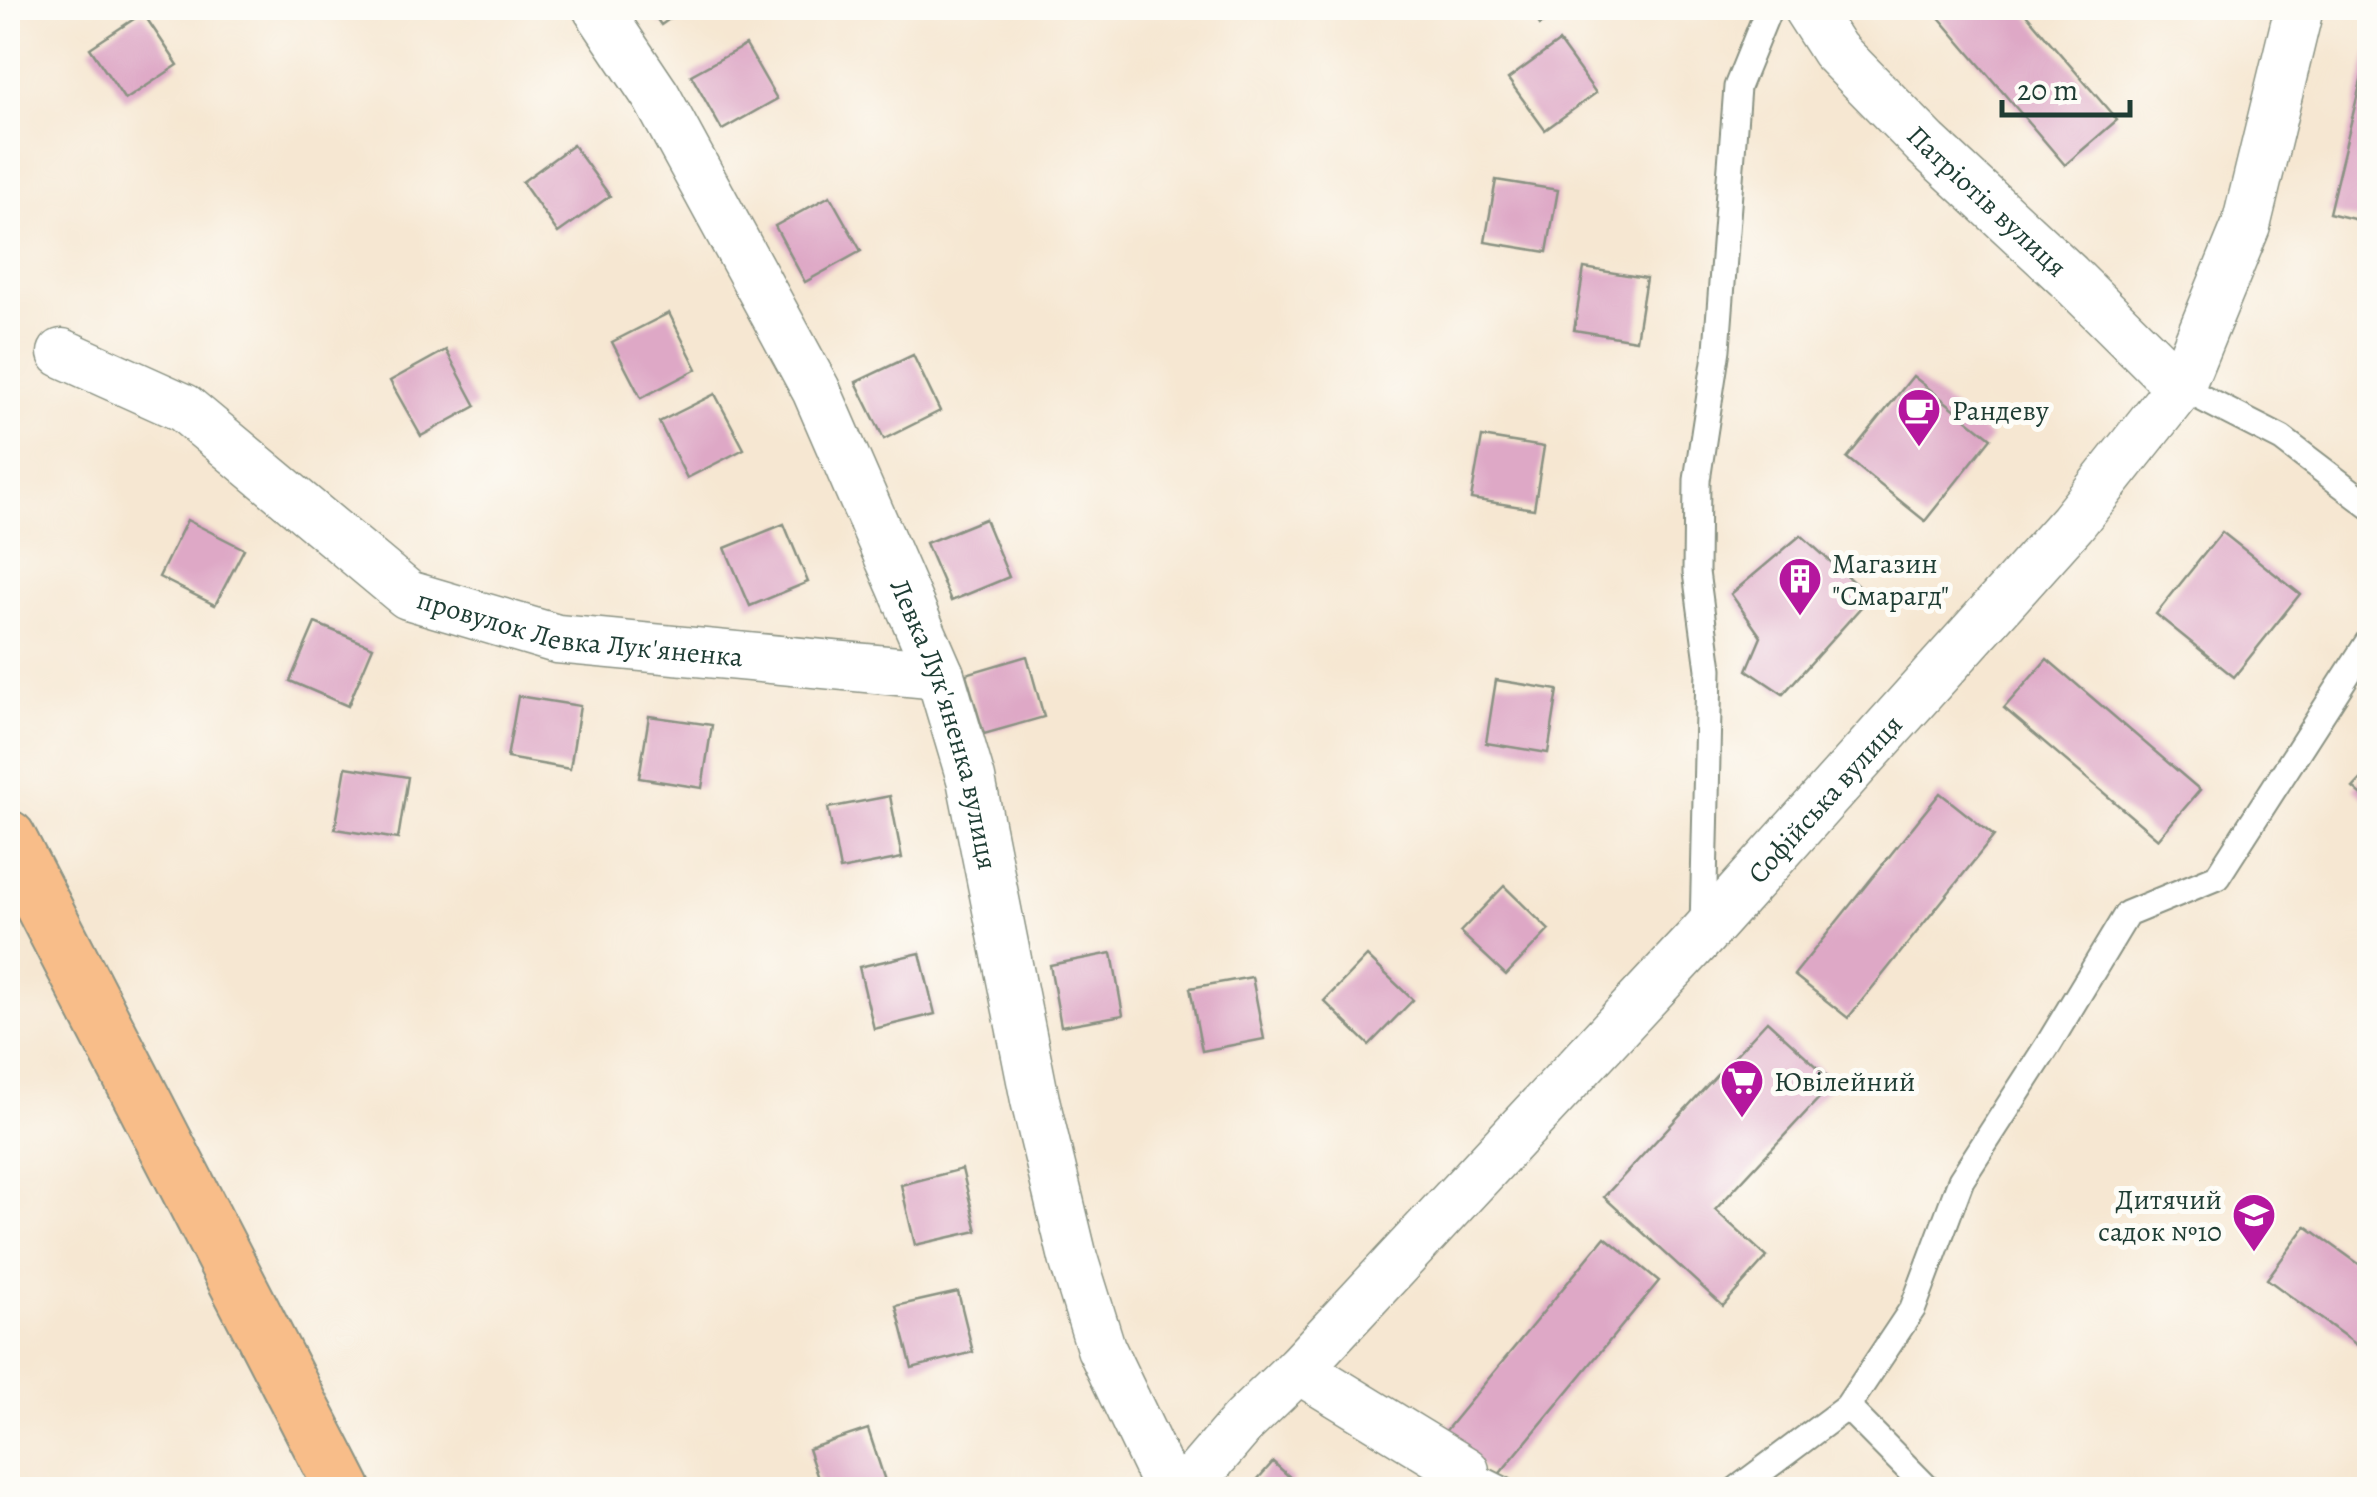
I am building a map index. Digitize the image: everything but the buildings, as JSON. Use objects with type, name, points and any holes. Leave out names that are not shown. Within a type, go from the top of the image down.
[{"type":"highway","points":[[8,838],[344,1490]]},
{"type":"street","name":"Левка Лук'яненка вулиця","points":[[597,8],[656,96],[816,390],[940,675],[970,779],[1035,1100],[1101,1348],[1196,1483]]},
{"type":"street","name":"Патріотів вулиця","points":[[1806,8],[1834,50],[1926,144],[2180,387]]},
{"type":"street","name":"Софійська вулиця","points":[[1196,1483],[1244,1421],[1703,934],[2072,522],[2180,387],[2246,226],[2299,8]]},
{"type":"street","name":"провулок Левка Лук'яненка","points":[[62,353],[184,408],[408,595],[557,639],[940,675]]},
{"type":"street","points":[[1298,1368],[1484,1480]]},
{"type":"lane","points":[[1703,934],[1709,669],[1696,572],[1697,480],[1717,349],[1737,87],[1769,8]]},
{"type":"lane","points":[[2180,387],[2282,439],[2370,506]]},
{"type":"lane","points":[[1736,1490],[1848,1407],[1914,1308],[1961,1180],[2127,914],[2217,876],[2370,639]]},
{"type":"lane","points":[[1848,1407],[1929,1490]]},
{"type":"place","name":"Рандеву","points":[[1919,448]]},
{"type":"place","name":"Магазин \"Смарагд\"","points":[[1800,617]]},
{"type":"place","name":"Ювілейний","points":[[1742,1119]]},
{"type":"place","name":"Дитячий садок №10","points":[[2254,1253]]}]
